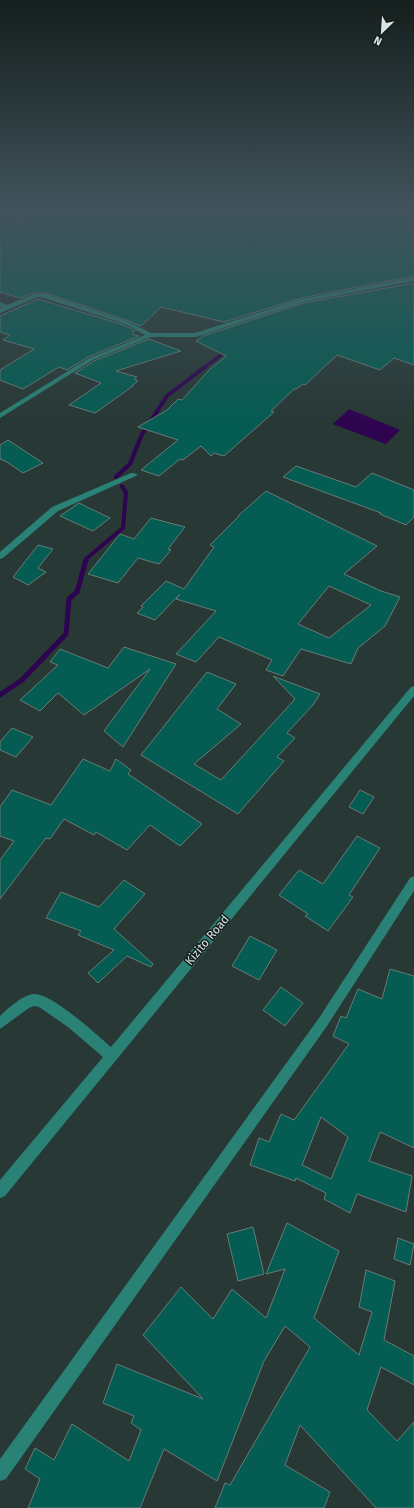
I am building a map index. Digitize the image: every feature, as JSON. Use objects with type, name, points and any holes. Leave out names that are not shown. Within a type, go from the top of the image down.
[{"type":"street","points":[[0,416],[91,360],[118,346],[150,335],[188,336],[310,299],[391,283]]},
{"type":"street","points":[[0,311],[37,296],[45,296],[127,323],[150,335]]},
{"type":"street","points":[[0,304],[7,307]]},
{"type":"street","points":[[0,556],[55,509],[134,475]]},
{"type":"street","name":"Kizito Road","points":[[0,1191],[414,689]]},
{"type":"street","points":[[0,1473],[324,1022],[414,882]]},
{"type":"street","points":[[0,1023],[29,1003],[35,1000],[40,1000],[58,1011],[111,1056]]},
{"type":"shaded area","points":[[349,409],[400,430],[386,444],[333,424]]},
{"type":"building","points":[[0,283],[376,283],[301,298],[224,322],[161,307],[141,326],[45,293],[34,293],[20,298],[0,292]]},
{"type":"building","points":[[414,283],[414,365],[394,358],[380,370],[337,355],[305,385],[303,384],[294,389],[271,411],[274,412],[224,456],[214,453],[211,456],[201,446],[183,460],[180,459],[159,476],[141,470],[178,440],[138,427],[167,410],[178,399],[182,400],[209,370],[226,356],[196,341],[203,336],[304,303]]},
{"type":"building","points":[[38,299],[124,325],[135,331],[132,334],[139,336],[88,357],[67,370],[59,367],[23,389],[0,380],[0,370],[34,349],[3,340],[10,335],[0,332],[0,316]]},
{"type":"building","points":[[149,339],[181,351],[116,371],[137,377],[134,379],[138,381],[95,413],[69,405],[101,383],[75,373],[94,361]]},
{"type":"building","points":[[8,440],[43,463],[23,473],[0,459],[0,445]]},
{"type":"building","points":[[296,466],[356,487],[372,473],[414,490],[414,517],[406,525],[380,514],[381,513],[283,477]]},
{"type":"building","points":[[266,491],[377,546],[344,574],[381,591],[400,597],[385,626],[358,648],[351,664],[301,649],[283,676],[266,670],[272,660],[219,637],[196,662],[176,654],[216,611],[176,599],[180,594],[155,620],[137,613],[143,607],[141,606],[166,581],[184,589],[214,547],[210,545],[238,516]],"holes":[[[329,586],[371,605],[329,638],[298,624]]]},
{"type":"building","points":[[79,503],[110,518],[93,531],[60,516]]},
{"type":"building","points":[[151,518],[185,527],[168,549],[171,550],[159,564],[138,558],[118,583],[88,574],[120,534],[134,539]]},
{"type":"building","points":[[38,545],[53,549],[38,568],[46,572],[28,585],[13,577]]},
{"type":"building","points":[[124,647],[176,664],[123,747],[104,731],[150,669],[84,715],[58,693],[40,711],[20,700],[58,665],[50,662],[60,649],[108,668]]},
{"type":"building","points":[[207,672],[236,684],[217,709],[241,724],[194,764],[221,780],[295,699],[273,676],[320,694],[313,705],[287,733],[295,738],[277,757],[284,761],[238,814],[141,755]]},
{"type":"building","points":[[12,728],[33,737],[16,757],[0,750],[0,742]]},
{"type":"building","points":[[83,759],[110,771],[116,759],[131,770],[128,774],[202,824],[180,846],[150,825],[127,850],[96,832],[94,835],[64,819],[50,839],[46,838],[0,899],[0,860],[14,841],[0,836],[0,807],[12,790],[51,805]]},
{"type":"building","points":[[360,790],[374,797],[363,814],[349,807]]},
{"type":"building","points":[[357,836],[380,848],[349,895],[353,897],[328,931],[305,916],[308,914],[279,895],[299,870],[323,884]]},
{"type":"building","points":[[124,880],[145,894],[114,929],[153,964],[151,967],[127,956],[98,983],[88,973],[114,950],[78,935],[81,931],[46,918],[61,892],[99,907]]},
{"type":"building","points":[[250,936],[277,950],[259,980],[232,966]]},
{"type":"building","points":[[390,969],[414,976],[414,1148],[380,1132],[369,1161],[412,1176],[406,1212],[357,1194],[350,1213],[324,1199],[326,1193],[296,1178],[295,1181],[250,1165],[259,1138],[269,1142],[281,1114],[294,1120],[349,1044],[333,1036],[341,1016],[346,1018],[358,989],[382,999]],"holes":[[[321,1117],[348,1137],[331,1179],[302,1165]]]},
{"type":"building","points":[[281,987],[303,1003],[285,1026],[263,1010]]},
{"type":"building","points":[[287,1223],[339,1251],[314,1318],[359,1355],[372,1312],[359,1307],[366,1270],[395,1281],[384,1340],[414,1356],[414,1385],[381,1367],[367,1410],[397,1441],[414,1422],[414,1508],[376,1508],[300,1425],[285,1465],[330,1492],[324,1508],[215,1508],[225,1483],[230,1485],[310,1347],[285,1326],[264,1361],[217,1481],[164,1449],[140,1508],[28,1508],[40,1479],[25,1469],[35,1448],[54,1460],[72,1424],[129,1461],[141,1430],[131,1423],[134,1416],[103,1403],[117,1364],[203,1399],[143,1335],[181,1287],[213,1319],[232,1289],[266,1318],[285,1269],[266,1274]]},
{"type":"building","points":[[253,1227],[264,1274],[238,1281],[227,1234]]},
{"type":"building","points":[[398,1238],[414,1244],[410,1265],[394,1259]]},
{"type":"waterway","points":[[205,367],[221,355]]},
{"type":"waterway","points":[[116,477],[130,464],[142,434],[167,396],[206,366]]},
{"type":"waterway","points":[[86,561],[87,558],[123,528],[126,493],[122,486]]},
{"type":"waterway","points":[[0,695],[22,680],[66,634],[69,599],[77,592],[86,560]]}]
